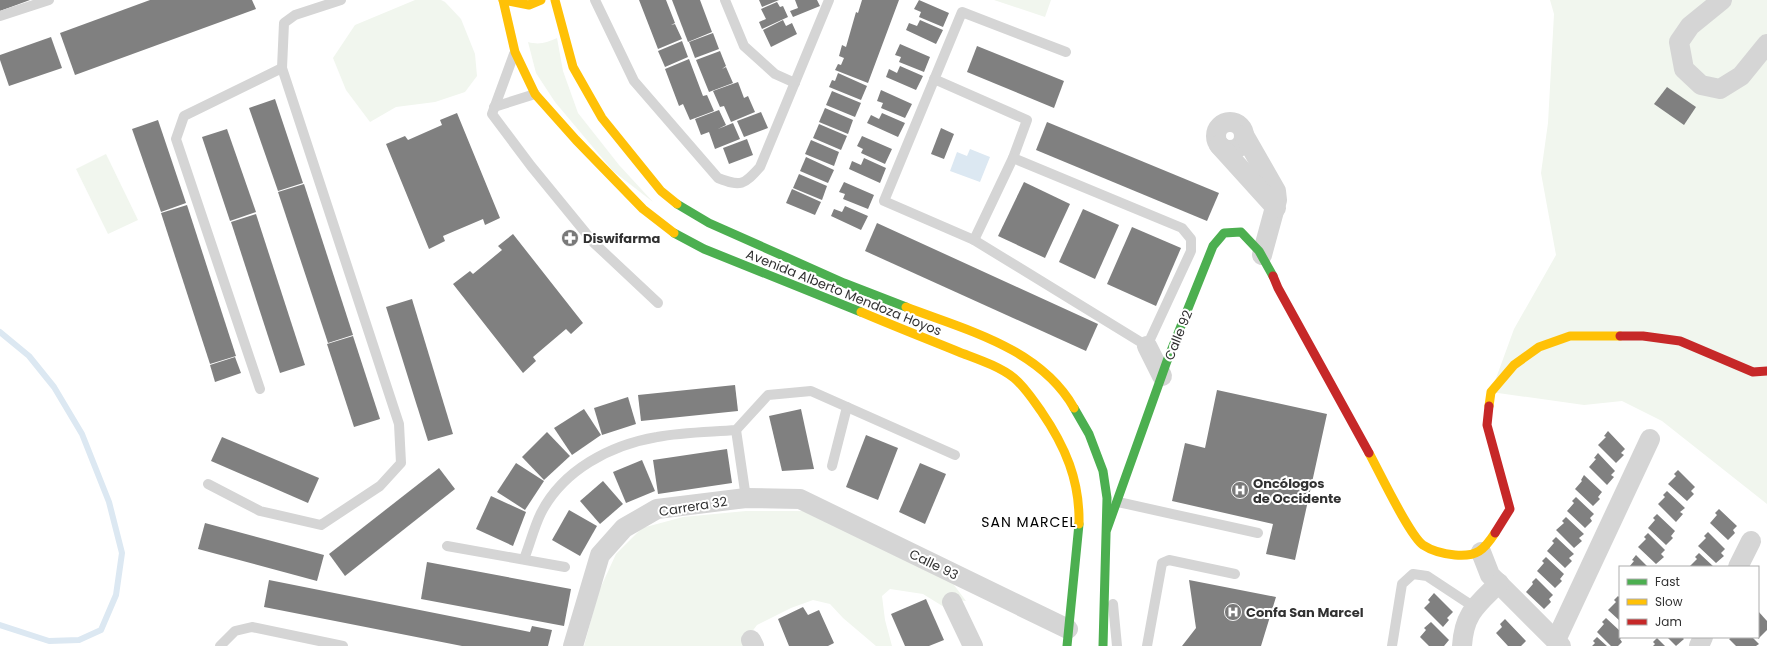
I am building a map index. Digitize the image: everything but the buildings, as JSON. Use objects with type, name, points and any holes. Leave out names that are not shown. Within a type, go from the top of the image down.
[{"type":"main road","points":[[503,0],[529,5],[541,0]]},
{"type":"main road","name":"Avenida Alberto Mendoza Hoyos","points":[[503,0],[515,52],[535,94],[576,140],[643,209],[669,230],[704,249],[991,365],[1014,378],[1033,399],[1052,426],[1068,457],[1075,482],[1079,510],[1078,540],[1068,638]]},
{"type":"main road","name":"Avenida Alberto Mendoza Hoyos","points":[[555,0],[573,67],[602,118],[661,191],[682,208],[709,223],[844,283],[1002,344],[1028,359],[1051,378],[1072,404],[1089,434],[1103,471],[1107,498],[1104,646]]},
{"type":"main road","name":"Calle 92","points":[[1107,529],[1118,502],[1127,473],[1138,449],[1162,376],[1213,246],[1224,234],[1240,232],[1259,250]]},
{"type":"main road","points":[[1259,250],[1278,288],[1410,528],[1423,545],[1460,557],[1481,552],[1504,521],[1510,509],[1487,425],[1491,392],[1514,365],[1539,347],[1570,336],[1642,336],[1680,341],[1753,372],[1767,371]]},
{"type":"street","points":[[1722,0],[1690,26],[1679,42],[1684,69],[1701,85],[1720,89],[1741,76],[1767,44]]},
{"type":"street","points":[[1259,250],[1276,208],[1276,191],[1244,135],[1242,143],[1236,149],[1227,150],[1220,145],[1276,208]]},
{"type":"street","points":[[1147,346],[1162,376]]},
{"type":"street","points":[[1481,552],[1490,574],[1558,643],[1650,439]]},
{"type":"street","points":[[1103,471],[1127,473]]},
{"type":"street","name":"Carrera 32","points":[[573,646],[600,555],[624,528],[658,509],[746,498],[800,499]]},
{"type":"street","name":"Calle 93","points":[[800,499],[1068,638]]},
{"type":"street","points":[[1738,566],[1751,541]]},
{"type":"street","points":[[1462,646],[1463,629],[1474,607],[1499,583]]},
{"type":"street","points":[[952,602],[973,646]]},
{"type":"lane","points":[[0,16],[49,0]]},
{"type":"lane","points":[[208,484],[260,511],[321,525],[380,486],[401,463],[400,424],[282,68],[284,23],[295,15],[341,0]]},
{"type":"lane","points":[[595,0],[634,82],[718,178],[734,184],[748,180],[760,167],[829,0]]},
{"type":"lane","points":[[725,0],[744,46],[775,74],[794,83]]},
{"type":"lane","points":[[1013,158],[1182,228],[1191,239],[1191,251],[1147,346],[974,240],[884,201],[962,12],[1066,52]]},
{"type":"lane","points":[[515,52],[492,114],[502,129],[578,224],[608,258],[658,303]]},
{"type":"lane","points":[[260,389],[176,139],[184,116],[282,68]]},
{"type":"lane","points":[[934,80],[1027,120],[1013,158],[974,240]]},
{"type":"lane","points":[[494,107],[535,94]]},
{"type":"lane","points":[[524,559],[541,513],[558,487],[586,463],[619,447],[656,437],[736,430],[768,395],[811,391],[955,456]]},
{"type":"lane","points":[[832,466],[848,407]]},
{"type":"lane","points":[[736,430],[746,498]]},
{"type":"lane","points":[[1118,502],[1258,532]]},
{"type":"lane","points":[[447,546],[565,567]]},
{"type":"lane","points":[[1105,550],[1117,646]]},
{"type":"lane","points":[[1147,646],[1162,563],[1169,560],[1235,574]]},
{"type":"lane","points":[[1392,646],[1402,584],[1414,574],[1427,576],[1474,607]]},
{"type":"lane","points":[[220,646],[235,631],[252,627],[343,646]]},
{"type":"shaded area","points":[[415,0],[441,0],[445,2],[461,19],[475,54],[477,76],[465,92],[435,102],[396,107],[370,122],[346,90],[333,58],[355,25]]},
{"type":"shaded area","points":[[994,0],[1051,0],[1045,17]]},
{"type":"shaded area","points":[[1550,0],[1767,0],[1767,504],[1662,421],[1622,401],[1584,405],[1491,392],[1514,329],[1556,255],[1541,173],[1548,123],[1554,14]]},
{"type":"shaded area","points":[[557,38],[563,71],[578,113],[619,165],[653,202],[613,171],[555,102],[536,73],[528,42],[542,43]]},
{"type":"shaded area","points":[[970,149],[990,157],[980,182],[950,171],[957,152],[967,156]]},
{"type":"shaded area","points":[[106,154],[138,220],[108,234],[76,169]]},
{"type":"shaded area","points":[[746,511],[804,511],[948,577],[966,601],[946,598],[944,607],[923,594],[890,589],[882,596],[885,620],[892,646],[876,646],[843,618],[830,604],[813,600],[791,608],[757,625],[745,641],[745,646],[584,646],[599,591],[616,554],[642,528],[683,517]]},
{"type":"waterway","points":[[0,332],[29,356],[54,387],[82,434],[109,502],[122,553],[116,595],[101,630],[79,640],[49,641],[0,625]]},
{"type":"traffic: fast","points":[[677,204],[709,223],[844,283],[906,307]]},
{"type":"traffic: fast","points":[[1107,529],[1167,361],[1213,246],[1224,233],[1241,232],[1259,251],[1273,276]]},
{"type":"traffic: fast","points":[[674,233],[704,249],[861,312]]},
{"type":"traffic: fast","points":[[1074,408],[1089,434],[1103,471],[1107,498],[1103,646]]},
{"type":"traffic: fast","points":[[1067,646],[1079,524]]},
{"type":"traffic: slow","points":[[503,0],[515,52],[535,94],[576,140],[643,209],[674,233]]},
{"type":"traffic: slow","points":[[503,0],[529,5],[541,0]]},
{"type":"traffic: slow","points":[[555,0],[573,67],[602,118],[661,191],[677,204]]},
{"type":"traffic: slow","points":[[906,307],[977,333],[1022,356],[1042,370],[1059,387],[1074,408]]},
{"type":"traffic: slow","points":[[861,312],[988,363],[1014,378],[1029,394],[1050,424],[1064,451],[1074,478],[1079,508],[1079,524]]},
{"type":"traffic: slow","points":[[1489,406],[1491,392],[1514,365],[1539,347],[1570,336],[1620,336]]},
{"type":"traffic: slow","points":[[1369,453],[1402,516],[1417,539],[1423,545],[1443,553],[1469,555],[1483,548],[1495,533]]},
{"type":"traffic: jam","points":[[1273,276],[1278,288],[1369,453]]},
{"type":"traffic: jam","points":[[1620,336],[1643,336],[1680,341],[1753,372],[1767,371]]},
{"type":"traffic: jam","points":[[1489,406],[1487,425],[1510,509],[1495,533]]},
{"type":"place","name":"Diswifarma","points":[[570,238]]},
{"type":"place","name":"Oncólogos de Occidente","points":[[1240,490]]},
{"type":"place","name":"Confa San Marcel","points":[[1233,612]]},
{"type":"district","name":"SAN MARCEL","points":[[1029,522]]}]
